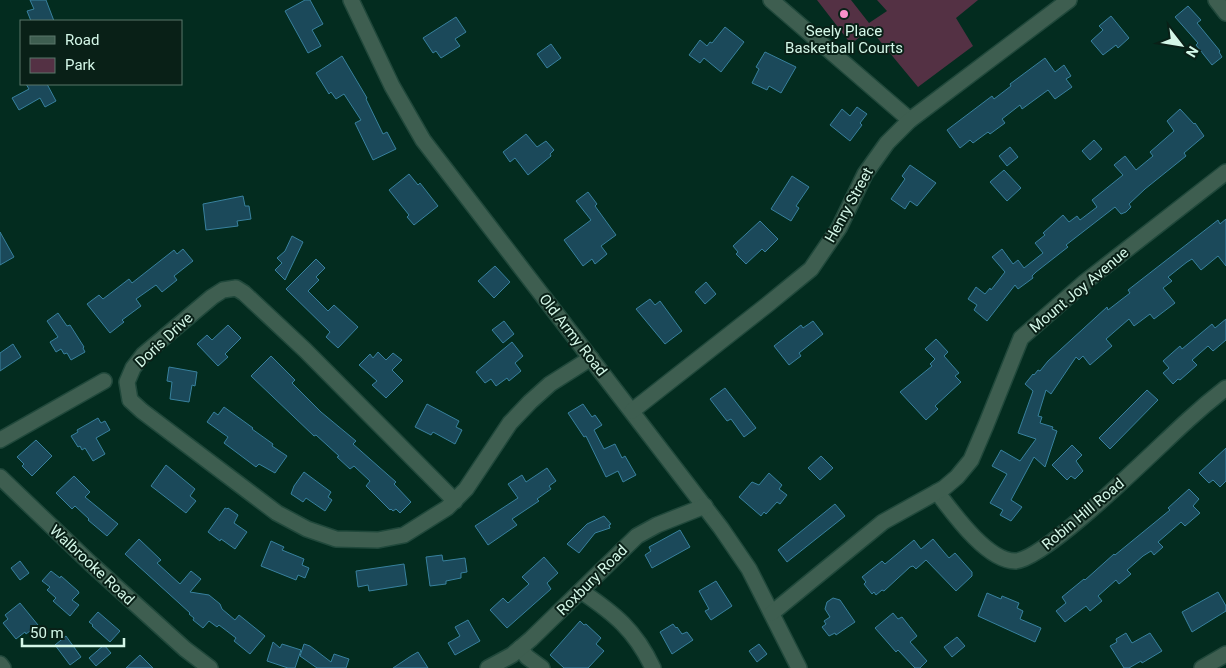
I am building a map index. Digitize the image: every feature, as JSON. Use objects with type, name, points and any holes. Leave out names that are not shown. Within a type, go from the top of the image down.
[{"type":"street","name":"Old Army Road","points":[[351,0],[392,86],[423,140],[705,506],[749,569],[799,668]]},
{"type":"street","points":[[770,0],[910,120]]},
{"type":"street","name":"Henry Street","points":[[632,411],[767,306],[811,269],[839,228],[865,174],[886,143],[910,120],[1069,0]]},
{"type":"street","points":[[1216,0],[1226,13]]},
{"type":"street","name":"Mount Joy Avenue","points":[[772,613],[883,522],[944,488],[957,477],[970,460],[1022,338],[1085,282],[1226,172]]},
{"type":"street","name":"Doris Drive","points":[[455,500],[305,350],[244,293],[236,288],[222,290],[157,343],[138,362],[127,382],[130,400],[142,411],[277,513],[307,529],[336,539],[378,540],[404,535],[447,508],[466,490],[510,423],[530,402],[550,384],[591,358]]},
{"type":"street","points":[[0,440],[104,381]]},
{"type":"street","name":"Robin Hill Road","points":[[937,492],[961,522],[986,548],[1001,557],[1015,561],[1027,558],[1040,551],[1102,500],[1190,418],[1226,388]]},
{"type":"street","name":"Walbrooke Road","points":[[0,478],[185,650],[210,668]]},
{"type":"street","name":"Roxbury Road","points":[[488,668],[520,648],[637,536],[657,525],[705,506]]},
{"type":"street","points":[[581,591],[608,609],[624,624],[641,646],[653,668]]},
{"type":"street","points":[[520,648],[542,668]]},
{"type":"street","points":[[1202,668],[1226,654]]},
{"type":"street","points":[[0,664],[3,668]]},
{"type":"green space","points":[[817,0],[851,0],[869,23],[887,11],[877,0],[978,0],[956,18],[973,46],[918,87],[870,29],[851,44]]},
{"type":"building","points":[[30,0],[46,0],[54,20],[31,20],[27,11],[34,9]]},
{"type":"building","points":[[305,0],[310,0],[323,24],[312,30],[321,46],[308,53],[285,11]]},
{"type":"building","points":[[1188,6],[1201,20],[1197,23],[1220,51],[1222,57],[1212,65],[1196,45],[1198,43],[1175,17]]},
{"type":"building","points":[[1111,16],[1129,38],[1118,48],[1116,45],[1103,55],[1091,41],[1103,30],[1099,26]]},
{"type":"building","points":[[456,17],[466,32],[455,39],[460,46],[441,58],[436,51],[433,53],[423,38]]},
{"type":"building","points":[[725,27],[744,42],[721,72],[704,58],[700,63],[689,55],[700,40],[707,46],[710,42],[712,43]]},
{"type":"building","points":[[551,44],[561,58],[547,68],[537,54]]},
{"type":"building","points":[[765,52],[796,67],[781,93],[769,86],[767,90],[752,83],[759,69],[756,67]]},
{"type":"building","points":[[342,56],[367,98],[383,134],[387,132],[396,149],[373,160],[355,123],[361,120],[344,94],[336,99],[331,92],[329,94],[316,73]]},
{"type":"building","points":[[1045,58],[1055,72],[1064,65],[1071,76],[1066,79],[1072,87],[1055,99],[1048,90],[1022,109],[1020,105],[1002,119],[1005,123],[990,134],[988,132],[973,143],[970,140],[960,148],[947,130],[992,96],[994,99],[1011,86],[1010,84]]},
{"type":"building","points":[[27,85],[48,85],[56,101],[45,107],[40,98],[19,110],[12,98],[29,89]]},
{"type":"building","points":[[857,107],[867,114],[860,123],[862,125],[850,141],[830,125],[842,109],[850,116]]},
{"type":"building","points":[[1180,109],[1195,123],[1204,136],[1184,153],[1186,156],[1145,189],[1129,204],[1131,207],[1126,212],[1121,214],[1115,207],[1066,245],[1068,247],[1036,272],[1032,276],[1033,278],[1018,289],[1015,285],[987,321],[974,310],[977,305],[968,299],[976,287],[985,294],[990,288],[991,290],[1005,272],[992,257],[1002,249],[1013,264],[1018,260],[1024,268],[1043,253],[1035,243],[1063,215],[1069,222],[1077,216],[1080,220],[1097,207],[1092,200],[1123,175],[1114,165],[1125,156],[1136,170],[1153,156],[1150,152],[1174,131],[1167,121]]},
{"type":"building","points":[[526,134],[537,147],[546,141],[554,150],[550,154],[551,156],[528,175],[515,158],[510,162],[503,152]]},
{"type":"building","points":[[1094,140],[1102,149],[1090,160],[1082,151]]},
{"type":"building","points":[[1010,147],[1018,157],[1007,166],[999,156]]},
{"type":"building","points":[[910,165],[936,183],[917,206],[910,201],[905,209],[891,199],[905,179],[902,176]]},
{"type":"building","points":[[1004,170],[1021,188],[1007,201],[990,182]]},
{"type":"building","points":[[409,174],[418,185],[420,183],[438,206],[414,225],[407,217],[409,215],[389,190]]},
{"type":"building","points":[[792,176],[809,187],[796,206],[799,208],[791,221],[771,209]]},
{"type":"building","points":[[588,192],[597,204],[595,206],[616,235],[601,246],[607,254],[595,264],[592,259],[583,266],[564,240],[591,220],[576,201]]},
{"type":"building","points":[[243,196],[245,206],[249,206],[251,219],[237,221],[238,226],[206,230],[203,204]]},
{"type":"building","points":[[1226,219],[1226,266],[1218,256],[1201,270],[1192,259],[1187,262],[1168,277],[1172,281],[1163,288],[1175,303],[1154,319],[1150,314],[1134,326],[1129,319],[1106,339],[1112,346],[1090,365],[1083,356],[1079,360],[1076,357],[1051,394],[1046,390],[1038,416],[1042,417],[1040,423],[1053,427],[1052,429],[1057,431],[1045,467],[1034,457],[1011,500],[1022,507],[1011,521],[1000,515],[1003,510],[990,503],[1007,474],[992,466],[1001,450],[1020,461],[1036,439],[1018,433],[1033,391],[1025,384],[1033,374],[1038,370],[1040,371],[1048,361],[1107,307],[1108,310],[1130,293],[1128,290],[1218,220],[1220,224]]},
{"type":"building","points":[[760,221],[778,239],[765,252],[762,249],[746,264],[736,254],[738,252],[733,246]]},
{"type":"building","points":[[0,232],[14,257],[0,265]]},
{"type":"building","points":[[292,236],[303,242],[285,280],[275,270],[282,263],[277,258],[285,251]]},
{"type":"building","points":[[183,249],[193,261],[174,276],[177,280],[162,292],[156,285],[136,299],[141,306],[122,320],[124,322],[110,333],[87,304],[99,295],[103,299],[129,279],[132,283],[174,250],[177,254]]},
{"type":"building","points":[[316,259],[325,268],[316,277],[319,280],[308,291],[328,311],[334,305],[358,327],[338,348],[326,337],[330,332],[286,289]]},
{"type":"building","points":[[495,266],[510,282],[494,298],[478,281]]},
{"type":"building","points":[[706,282],[716,294],[705,304],[695,292]]},
{"type":"building","points":[[650,299],[655,305],[660,301],[682,331],[665,344],[636,309]]},
{"type":"building","points":[[58,313],[67,326],[70,325],[84,347],[85,352],[71,360],[67,353],[64,354],[61,349],[56,352],[50,342],[58,337],[47,321]]},
{"type":"building","points":[[1226,319],[1226,340],[1213,351],[1208,346],[1192,360],[1197,365],[1173,384],[1163,373],[1169,368],[1163,361],[1180,346],[1182,349],[1212,324],[1215,328]]},
{"type":"building","points":[[504,321],[514,334],[503,343],[492,330]]},
{"type":"building","points":[[813,321],[823,334],[799,353],[801,356],[789,365],[774,346],[801,325],[803,328]]},
{"type":"building","points":[[228,325],[241,338],[225,354],[228,357],[218,366],[197,344],[207,335],[212,340]]},
{"type":"building","points":[[936,339],[948,352],[944,356],[959,373],[955,376],[961,382],[935,406],[938,409],[926,420],[900,392],[932,366],[930,364],[935,359],[925,349]]},
{"type":"building","points":[[512,342],[523,356],[515,363],[521,371],[509,381],[507,378],[496,386],[491,379],[485,383],[476,372]]},
{"type":"building","points":[[13,344],[21,357],[0,371],[0,353]]},
{"type":"building","points":[[378,352],[386,360],[393,353],[402,360],[392,370],[403,381],[386,398],[372,385],[377,381],[359,365],[370,354],[373,358]]},
{"type":"building","points":[[271,356],[295,380],[292,383],[321,412],[356,441],[353,444],[396,482],[394,484],[411,502],[400,513],[396,509],[390,510],[366,486],[370,481],[354,466],[350,469],[337,457],[339,456],[316,435],[314,436],[251,376]]},
{"type":"building","points":[[169,367],[197,372],[195,386],[192,385],[189,402],[170,399],[172,382],[167,381]]},
{"type":"building","points":[[725,388],[756,428],[744,437],[731,419],[727,421],[710,399]]},
{"type":"building","points":[[1147,390],[1158,400],[1110,449],[1099,438]]},
{"type":"building","points":[[427,404],[459,421],[456,427],[462,430],[455,444],[433,432],[431,435],[415,427]]},
{"type":"building","points":[[583,404],[592,417],[595,415],[602,425],[594,430],[604,449],[615,444],[622,458],[625,456],[636,475],[623,482],[618,471],[606,477],[586,436],[584,437],[568,413]]},
{"type":"building","points":[[224,407],[287,456],[275,473],[259,464],[256,467],[224,443],[228,437],[207,422],[214,412],[218,415]]},
{"type":"building","points":[[98,418],[101,423],[105,421],[110,430],[96,438],[105,454],[93,461],[85,448],[82,450],[80,446],[78,447],[71,436],[78,432],[77,430]]},
{"type":"building","points":[[36,440],[52,456],[32,476],[22,466],[24,464],[17,457]]},
{"type":"building","points":[[1072,445],[1082,455],[1076,461],[1083,471],[1075,479],[1071,476],[1067,480],[1052,465]]},
{"type":"building","points":[[1226,448],[1226,481],[1220,487],[1213,480],[1209,483],[1199,473]]},
{"type":"building","points":[[821,456],[833,468],[820,480],[808,468]]},
{"type":"building","points":[[166,465],[195,489],[190,496],[196,501],[186,513],[151,486]]},
{"type":"building","points":[[547,468],[556,481],[549,486],[551,489],[537,499],[539,501],[512,519],[517,525],[488,545],[475,526],[518,498],[508,484],[522,475],[526,482]]},
{"type":"building","points":[[304,472],[331,492],[328,497],[332,500],[325,511],[306,498],[303,502],[291,494]]},
{"type":"building","points":[[769,473],[782,485],[779,489],[787,495],[780,504],[777,502],[766,514],[764,512],[761,516],[739,497],[752,482],[759,485]]},
{"type":"building","points":[[74,476],[90,492],[85,497],[118,524],[107,536],[75,506],[72,509],[56,493]]},
{"type":"building","points":[[1189,489],[1199,499],[1193,506],[1200,513],[1185,526],[1181,522],[1158,542],[1163,547],[1154,555],[1151,551],[1143,556],[1127,570],[1131,574],[1119,584],[1116,580],[1098,596],[1102,601],[1090,611],[1086,606],[1065,622],[1056,611],[1066,603],[1062,597],[1170,510],[1168,508]]},
{"type":"building","points":[[835,504],[845,516],[787,562],[778,550]]},
{"type":"building","points":[[225,508],[238,515],[234,523],[247,532],[235,549],[208,532]]},
{"type":"building","points":[[604,516],[611,524],[609,525],[610,528],[595,533],[579,553],[567,544],[587,524]]},
{"type":"building","points":[[680,530],[690,547],[652,568],[645,555],[651,551],[649,547]]},
{"type":"building","points":[[139,539],[161,560],[157,563],[180,584],[191,571],[201,579],[190,592],[209,595],[235,620],[239,615],[265,636],[250,654],[234,641],[236,638],[219,625],[217,627],[209,621],[203,628],[193,620],[194,618],[190,613],[125,554]]},
{"type":"building","points":[[933,539],[949,558],[955,553],[972,572],[972,576],[956,591],[926,560],[916,569],[913,566],[910,567],[884,591],[882,590],[876,595],[874,592],[872,594],[864,584],[866,582],[862,577],[882,561],[885,564],[914,540],[921,549]]},
{"type":"building","points":[[271,541],[284,547],[282,550],[304,559],[302,565],[309,568],[305,578],[298,575],[296,580],[261,566]]},
{"type":"building","points":[[442,555],[443,561],[465,558],[467,572],[461,573],[461,578],[446,581],[446,584],[430,586],[426,557]]},
{"type":"building","points":[[544,557],[558,573],[547,583],[551,589],[507,628],[490,610],[503,598],[508,603],[529,584],[522,577]]},
{"type":"building","points":[[20,561],[29,573],[20,580],[11,568]]},
{"type":"building","points":[[404,564],[407,585],[369,591],[368,585],[358,587],[356,571]]},
{"type":"building","points":[[51,571],[60,578],[61,576],[79,593],[72,600],[79,605],[70,616],[53,601],[56,598],[47,590],[50,587],[42,581]]},
{"type":"building","points":[[716,581],[732,606],[711,620],[705,611],[709,609],[699,591]]},
{"type":"building","points":[[1218,592],[1226,606],[1226,611],[1192,632],[1182,612]]},
{"type":"building","points":[[987,593],[1001,599],[1002,596],[1019,603],[1017,608],[1023,611],[1020,619],[1041,628],[1035,642],[978,616]]},
{"type":"building","points":[[833,598],[840,600],[855,622],[836,635],[835,633],[829,636],[822,627],[826,624],[824,621],[830,617],[825,609],[827,602]]},
{"type":"building","points":[[20,603],[38,625],[16,639],[3,623],[8,619],[5,615]]},
{"type":"building","points":[[98,612],[120,631],[110,642],[89,622]]},
{"type":"building","points":[[893,613],[898,619],[902,617],[917,636],[910,642],[927,661],[920,668],[915,668],[898,650],[896,652],[875,628]]},
{"type":"building","points":[[468,620],[480,641],[455,655],[448,643],[460,636],[455,627]]},
{"type":"building","points":[[580,621],[601,638],[596,644],[604,651],[588,668],[564,668],[550,655]]},
{"type":"building","points":[[673,624],[682,634],[687,632],[693,640],[672,654],[660,632]]},
{"type":"building","points":[[1126,633],[1132,643],[1150,633],[1162,651],[1142,663],[1141,661],[1129,668],[1124,668],[1110,646],[1117,642],[1116,639]]},
{"type":"building","points":[[66,636],[81,657],[70,665],[55,645]]},
{"type":"building","points":[[957,637],[965,646],[952,657],[944,647]]},
{"type":"building","points":[[273,642],[280,648],[282,644],[301,650],[295,668],[288,668],[267,661]]},
{"type":"building","points":[[304,644],[310,646],[331,662],[334,654],[349,659],[346,668],[317,668],[300,656]]},
{"type":"building","points":[[759,644],[767,654],[757,662],[749,651]]},
{"type":"building","points":[[104,645],[111,653],[96,666],[89,658]]},
{"type":"building","points":[[418,652],[428,668],[393,668],[411,656]]},
{"type":"building","points":[[140,655],[153,668],[126,668]]},
{"type":"place","name":"Seely Place Basketball Courts","points":[[844,14]]}]
